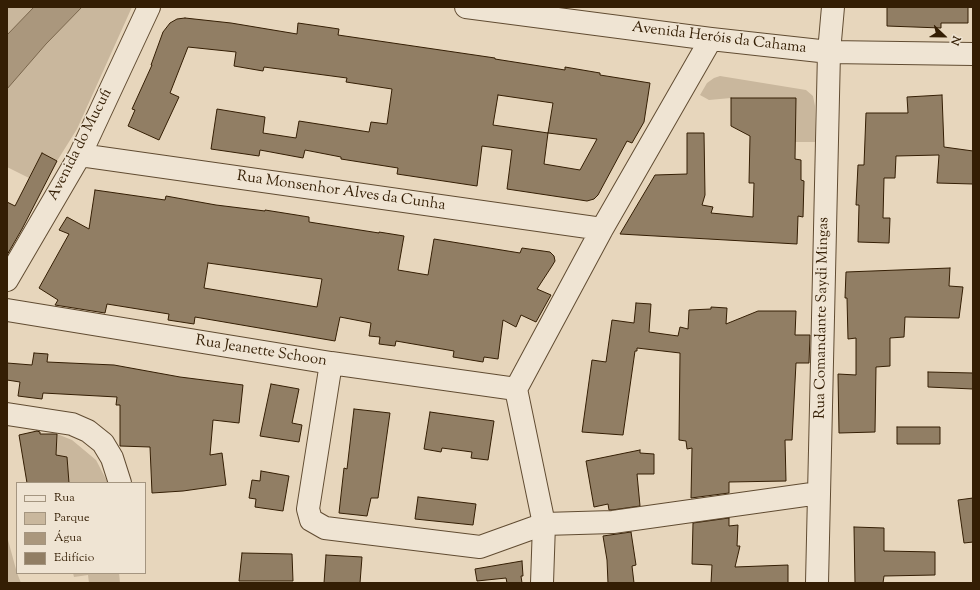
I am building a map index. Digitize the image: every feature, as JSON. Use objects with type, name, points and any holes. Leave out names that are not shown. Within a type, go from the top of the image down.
[{"type":"street","name":"Avenida do Mucufi","points":[[7,280],[80,155],[149,7]]},
{"type":"street","name":"Avenida Heróis da Cahama","points":[[466,7],[711,39],[829,52],[973,54]]},
{"type":"street","name":"Rua Comandante Saydi Mingas","points":[[817,583],[829,52],[833,7]]},
{"type":"street","points":[[542,583],[544,524],[516,389],[602,229],[711,39]]},
{"type":"street","name":"Rua Monsenhor Alves da Cunha","points":[[80,155],[602,229]]},
{"type":"street","name":"Rua Jeanette Schoon","points":[[7,310],[332,363],[516,389]]},
{"type":"street","points":[[332,363],[308,509],[311,520],[325,528],[480,547],[544,524],[613,522],[819,494]]},
{"type":"street","points":[[7,414],[72,424],[88,431],[103,443],[112,458],[120,482]]},
{"type":"green space","points":[[7,7],[132,7],[77,129],[57,161],[42,153],[29,178],[7,167]]},
{"type":"green space","points":[[720,76],[806,90],[813,96],[815,106],[815,142],[795,142],[796,99],[731,98],[709,100],[700,95],[707,83]]},
{"type":"green space","points":[[57,434],[72,440],[96,460],[107,482],[69,482],[67,457],[56,455]]},
{"type":"green space","points":[[8,540],[16,574],[17,574],[21,583],[7,583]]},
{"type":"green space","points":[[73,574],[119,574],[120,583],[89,583],[88,575],[74,577]]},
{"type":"water","points":[[34,7],[82,7],[46,44],[7,89],[7,35]]},
{"type":"building","points":[[887,7],[968,7],[968,23],[941,23],[941,28],[887,26]]},
{"type":"building","points":[[185,18],[231,23],[297,34],[298,23],[339,29],[338,35],[565,70],[565,67],[600,73],[600,75],[650,83],[644,122],[632,143],[627,141],[598,195],[594,199],[587,201],[507,189],[512,150],[482,146],[477,186],[397,174],[398,168],[341,159],[341,157],[305,150],[303,158],[260,150],[259,156],[211,149],[217,109],[265,117],[263,133],[296,138],[299,121],[369,132],[371,122],[387,124],[392,89],[346,82],[347,78],[264,67],[263,71],[234,66],[236,52],[188,47],[170,93],[179,97],[159,140],[128,126],[135,110],[132,109],[152,65],[163,32],[170,23],[177,19]],"holes":[[[498,95],[553,103],[548,133],[493,125]],[[548,133],[597,139],[580,170],[544,164]]]},
{"type":"building","points":[[942,95],[944,147],[973,151],[973,184],[937,183],[939,155],[896,156],[895,178],[884,178],[883,218],[890,218],[889,243],[858,242],[859,205],[856,205],[858,165],[864,165],[866,113],[908,113],[907,97]]},
{"type":"building","points":[[731,98],[796,98],[795,159],[801,160],[801,180],[804,181],[803,217],[798,216],[797,244],[620,234],[655,175],[687,174],[687,133],[704,133],[705,195],[702,205],[713,207],[711,213],[753,217],[754,183],[749,183],[750,136],[731,126]]},
{"type":"building","points":[[42,153],[57,161],[7,255],[7,202],[15,206]]},
{"type":"building","points":[[95,190],[165,200],[166,196],[216,205],[265,210],[309,217],[309,222],[404,236],[398,270],[428,275],[434,239],[520,253],[522,248],[550,252],[554,256],[555,261],[537,289],[551,295],[536,322],[521,315],[516,327],[503,320],[498,359],[484,357],[483,362],[453,357],[454,351],[396,341],[395,346],[379,344],[380,337],[369,336],[371,323],[340,317],[335,341],[195,317],[194,324],[168,320],[169,314],[107,304],[105,313],[55,305],[58,300],[39,288],[69,234],[59,230],[67,217],[89,229]],"holes":[[[208,263],[322,279],[317,307],[204,288]]]},
{"type":"building","points":[[950,268],[949,286],[963,287],[959,318],[905,317],[904,337],[890,338],[890,366],[876,367],[875,432],[839,433],[838,374],[856,375],[856,338],[848,339],[847,298],[845,298],[846,272]]},
{"type":"building","points":[[636,303],[651,304],[649,332],[678,336],[680,327],[688,329],[689,310],[711,309],[711,307],[727,308],[726,324],[758,311],[796,311],[795,335],[810,335],[809,363],[796,363],[792,440],[785,440],[786,481],[729,482],[729,493],[691,498],[692,448],[687,449],[686,441],[679,440],[680,353],[637,348],[637,351],[635,351],[623,435],[582,432],[592,360],[606,362],[612,320],[634,323]]},
{"type":"building","points":[[34,353],[48,354],[47,362],[114,365],[180,377],[243,385],[239,423],[213,420],[210,455],[222,453],[226,485],[183,491],[152,493],[150,447],[120,446],[120,405],[116,405],[117,397],[43,393],[42,399],[18,396],[20,382],[7,380],[7,363],[32,365]]},
{"type":"building","points":[[928,372],[973,373],[973,389],[928,387]]},
{"type":"building","points":[[271,384],[299,389],[292,423],[302,425],[299,442],[260,436]]},
{"type":"building","points":[[354,409],[390,413],[378,498],[371,498],[367,516],[339,513],[344,468],[347,469]]},
{"type":"building","points":[[430,412],[494,421],[488,460],[471,458],[472,452],[442,448],[441,452],[424,449]]},
{"type":"building","points":[[897,427],[940,427],[940,444],[897,444]]},
{"type":"building","points":[[37,431],[40,432],[40,434],[57,434],[56,455],[67,457],[69,482],[27,482],[19,435]]},
{"type":"building","points":[[640,450],[640,453],[654,454],[654,474],[637,474],[640,506],[612,510],[609,510],[608,504],[594,507],[586,461]]},
{"type":"building","points":[[261,471],[289,476],[283,511],[255,507],[256,499],[249,498],[252,480],[260,481]]},
{"type":"building","points":[[418,497],[476,504],[473,525],[415,519]]},
{"type":"building","points":[[973,498],[973,542],[964,543],[958,500]]},
{"type":"building","points":[[729,518],[729,526],[738,525],[737,546],[740,546],[735,567],[788,565],[788,583],[711,583],[712,565],[692,564],[693,523]]},
{"type":"building","points":[[854,527],[884,528],[884,551],[935,552],[935,575],[884,576],[883,583],[855,583]]},
{"type":"building","points":[[631,532],[636,565],[632,566],[634,583],[608,583],[607,560],[603,536]]},
{"type":"building","points":[[242,553],[292,554],[293,581],[239,581]]},
{"type":"building","points":[[326,555],[362,557],[360,583],[324,583]]},
{"type":"building","points":[[522,561],[522,583],[507,583],[506,578],[477,581],[475,569]]}]
